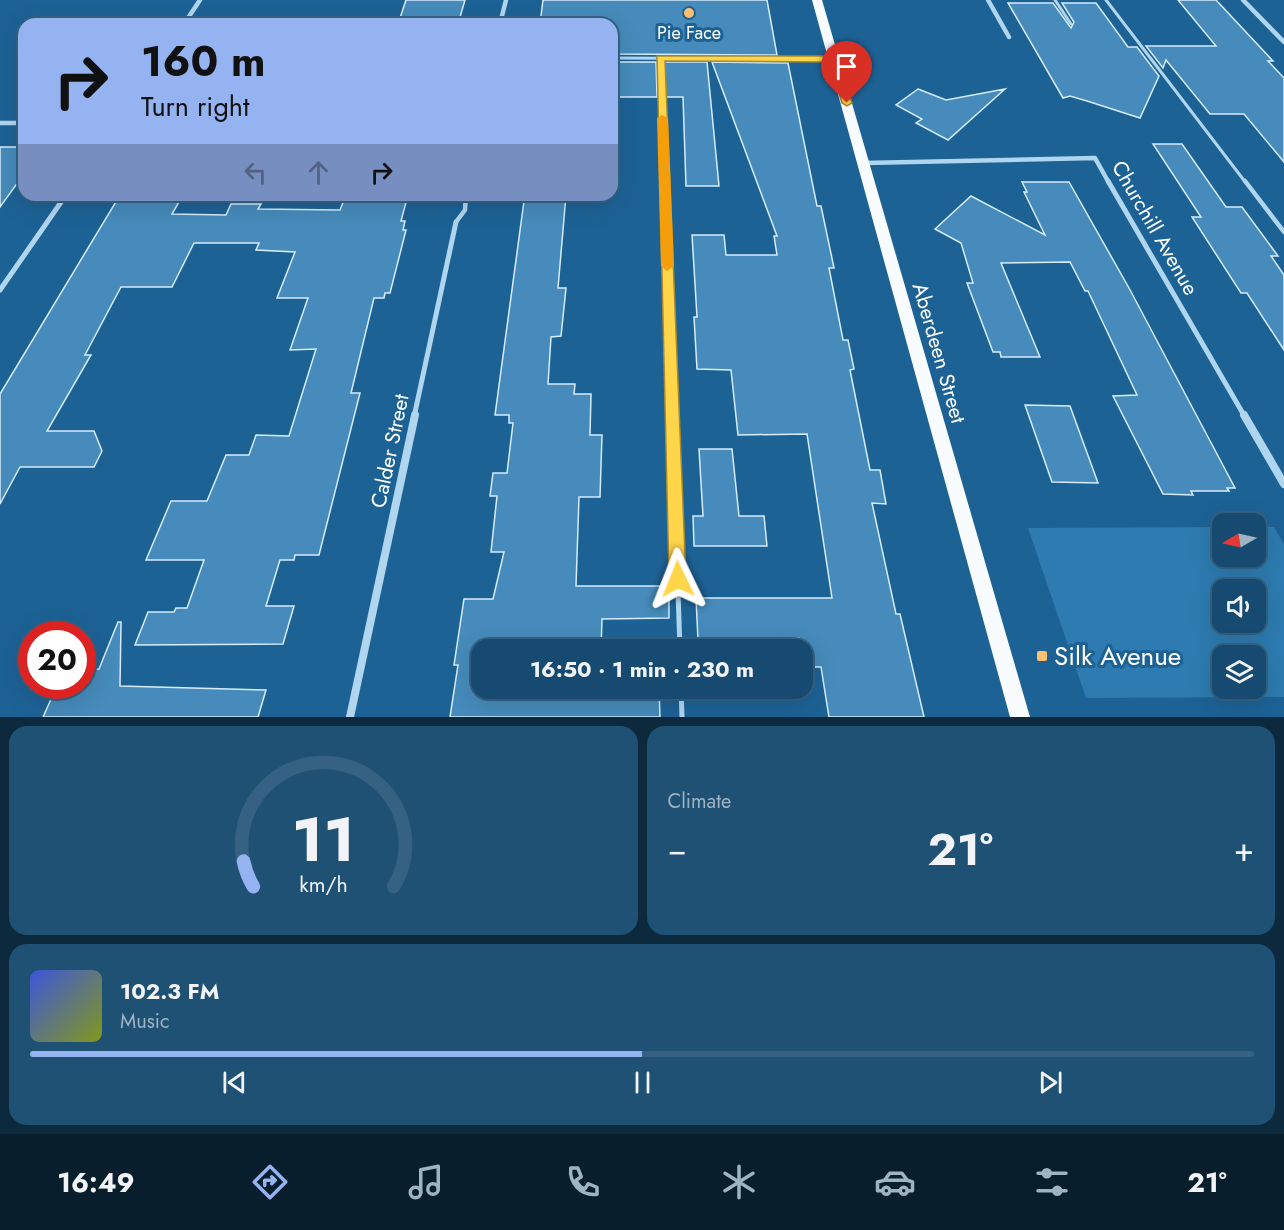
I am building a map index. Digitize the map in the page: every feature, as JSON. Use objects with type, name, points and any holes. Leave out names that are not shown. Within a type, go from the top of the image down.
[{"type":"main road","name":"Aberdeen Street","points":[[817,0],[1020,717]]},
{"type":"street","points":[[188,18],[200,0]]},
{"type":"street","points":[[502,18],[506,0]]},
{"type":"street","points":[[988,0],[1009,37]]},
{"type":"street","points":[[1243,0],[1284,42]]},
{"type":"street","points":[[0,123],[18,123]]},
{"type":"street","name":"Churchill Avenue","points":[[864,163],[1095,158],[1284,484]]},
{"type":"street","points":[[0,290],[62,201]]},
{"type":"street","name":"Calder Street","points":[[350,717],[456,222]]},
{"type":"lane","points":[[1055,0],[1071,24]]},
{"type":"lane","points":[[1106,0],[1284,232]]},
{"type":"lane","points":[[618,58],[834,59]]},
{"type":"lane","points":[[660,58],[680,639]]},
{"type":"lane","name":"Calder Street","points":[[456,222],[465,210],[466,201]]},
{"type":"lane","points":[[681,699],[682,717]]},
{"type":"shaded area","points":[[1212,527],[1212,567],[1266,567],[1266,527],[1274,527],[1284,544],[1284,697],[1266,697],[1266,645],[1212,645],[1212,697],[1086,698],[1028,528]]},
{"type":"building","points":[[406,0],[465,0],[460,18],[400,18]]},
{"type":"building","points":[[543,0],[767,0],[777,55],[618,54],[618,18],[541,18]]},
{"type":"building","points":[[1178,0],[1216,0],[1273,61],[1268,61],[1284,78],[1284,162],[1244,114],[1210,114],[1166,60],[1163,68],[1146,46],[1216,46]]},
{"type":"building","points":[[1008,3],[1053,3],[1071,28],[1074,22],[1062,3],[1096,3],[1128,47],[1137,47],[1159,76],[1140,118],[1070,96],[1063,98]]},
{"type":"building","points":[[618,62],[656,62],[657,97],[618,97]]},
{"type":"building","points":[[664,62],[707,62],[719,186],[686,186],[683,97],[665,97]]},
{"type":"building","points":[[712,62],[788,63],[817,206],[821,206],[834,268],[829,268],[843,340],[848,340],[854,369],[850,370],[870,470],[880,470],[886,504],[872,503],[896,614],[900,614],[924,717],[829,717],[821,667],[813,667],[813,639],[698,639],[696,598],[832,598],[807,434],[738,435],[731,370],[697,369],[694,317],[697,317],[692,235],[724,235],[726,255],[777,255],[774,236],[777,236]]},
{"type":"building","points":[[918,89],[946,100],[1005,89],[948,140],[916,123],[922,119],[896,105]]},
{"type":"building","points":[[1153,144],[1182,144],[1226,207],[1242,207],[1278,256],[1271,256],[1284,275],[1284,350],[1247,293],[1241,293],[1192,217],[1201,217]]},
{"type":"building","points":[[0,147],[18,147],[18,182],[0,207]]},
{"type":"building","points":[[1022,182],[1069,182],[1129,288],[1235,488],[1227,488],[1229,491],[1191,491],[1193,495],[1163,494],[1113,396],[1137,395],[1088,291],[1085,291],[1070,262],[1001,263],[1040,357],[1001,357],[1000,352],[993,352],[967,283],[973,283],[961,243],[935,229],[971,196],[1045,235],[1024,192],[1027,192]]},
{"type":"building","points":[[116,201],[180,201],[172,214],[226,215],[231,204],[261,204],[258,209],[340,210],[344,201],[406,201],[401,221],[405,221],[403,230],[406,230],[390,293],[385,293],[384,298],[374,298],[351,393],[360,393],[319,555],[295,555],[294,560],[280,560],[266,606],[294,606],[283,644],[135,645],[148,612],[174,612],[176,608],[187,608],[204,560],[146,560],[171,501],[207,501],[226,455],[249,455],[256,435],[289,436],[316,349],[290,350],[308,298],[277,298],[295,252],[256,250],[259,243],[194,243],[172,287],[121,287],[85,355],[91,355],[47,431],[94,431],[102,451],[94,467],[20,467],[0,504],[0,394]]},
{"type":"building","points":[[524,201],[565,201],[558,288],[566,288],[561,336],[551,337],[548,384],[575,384],[574,394],[591,394],[590,435],[602,435],[600,497],[579,497],[576,586],[669,586],[669,618],[602,619],[601,639],[471,639],[471,699],[659,699],[660,717],[450,717],[458,665],[454,665],[464,599],[493,599],[504,552],[491,552],[497,496],[490,496],[493,473],[507,473],[513,423],[509,423],[509,415],[495,415]]},
{"type":"building","points":[[1025,405],[1070,406],[1098,483],[1052,482]]},
{"type":"building","points":[[699,449],[732,449],[739,516],[764,516],[767,546],[694,546],[693,516],[703,516]]},
{"type":"building","points":[[118,622],[121,622],[120,686],[266,690],[258,717],[43,717],[51,699],[96,699],[96,669],[99,669]]},
{"type":"slow traffic","points":[[662,118],[667,266]]},
{"type":"place","name":"Pie Face","points":[[689,13]]},
{"type":"place","name":"Silk Avenue","points":[[1042,656]]},
{"type":"route","points":[[678,579],[660,58],[834,59],[847,103]]}]
